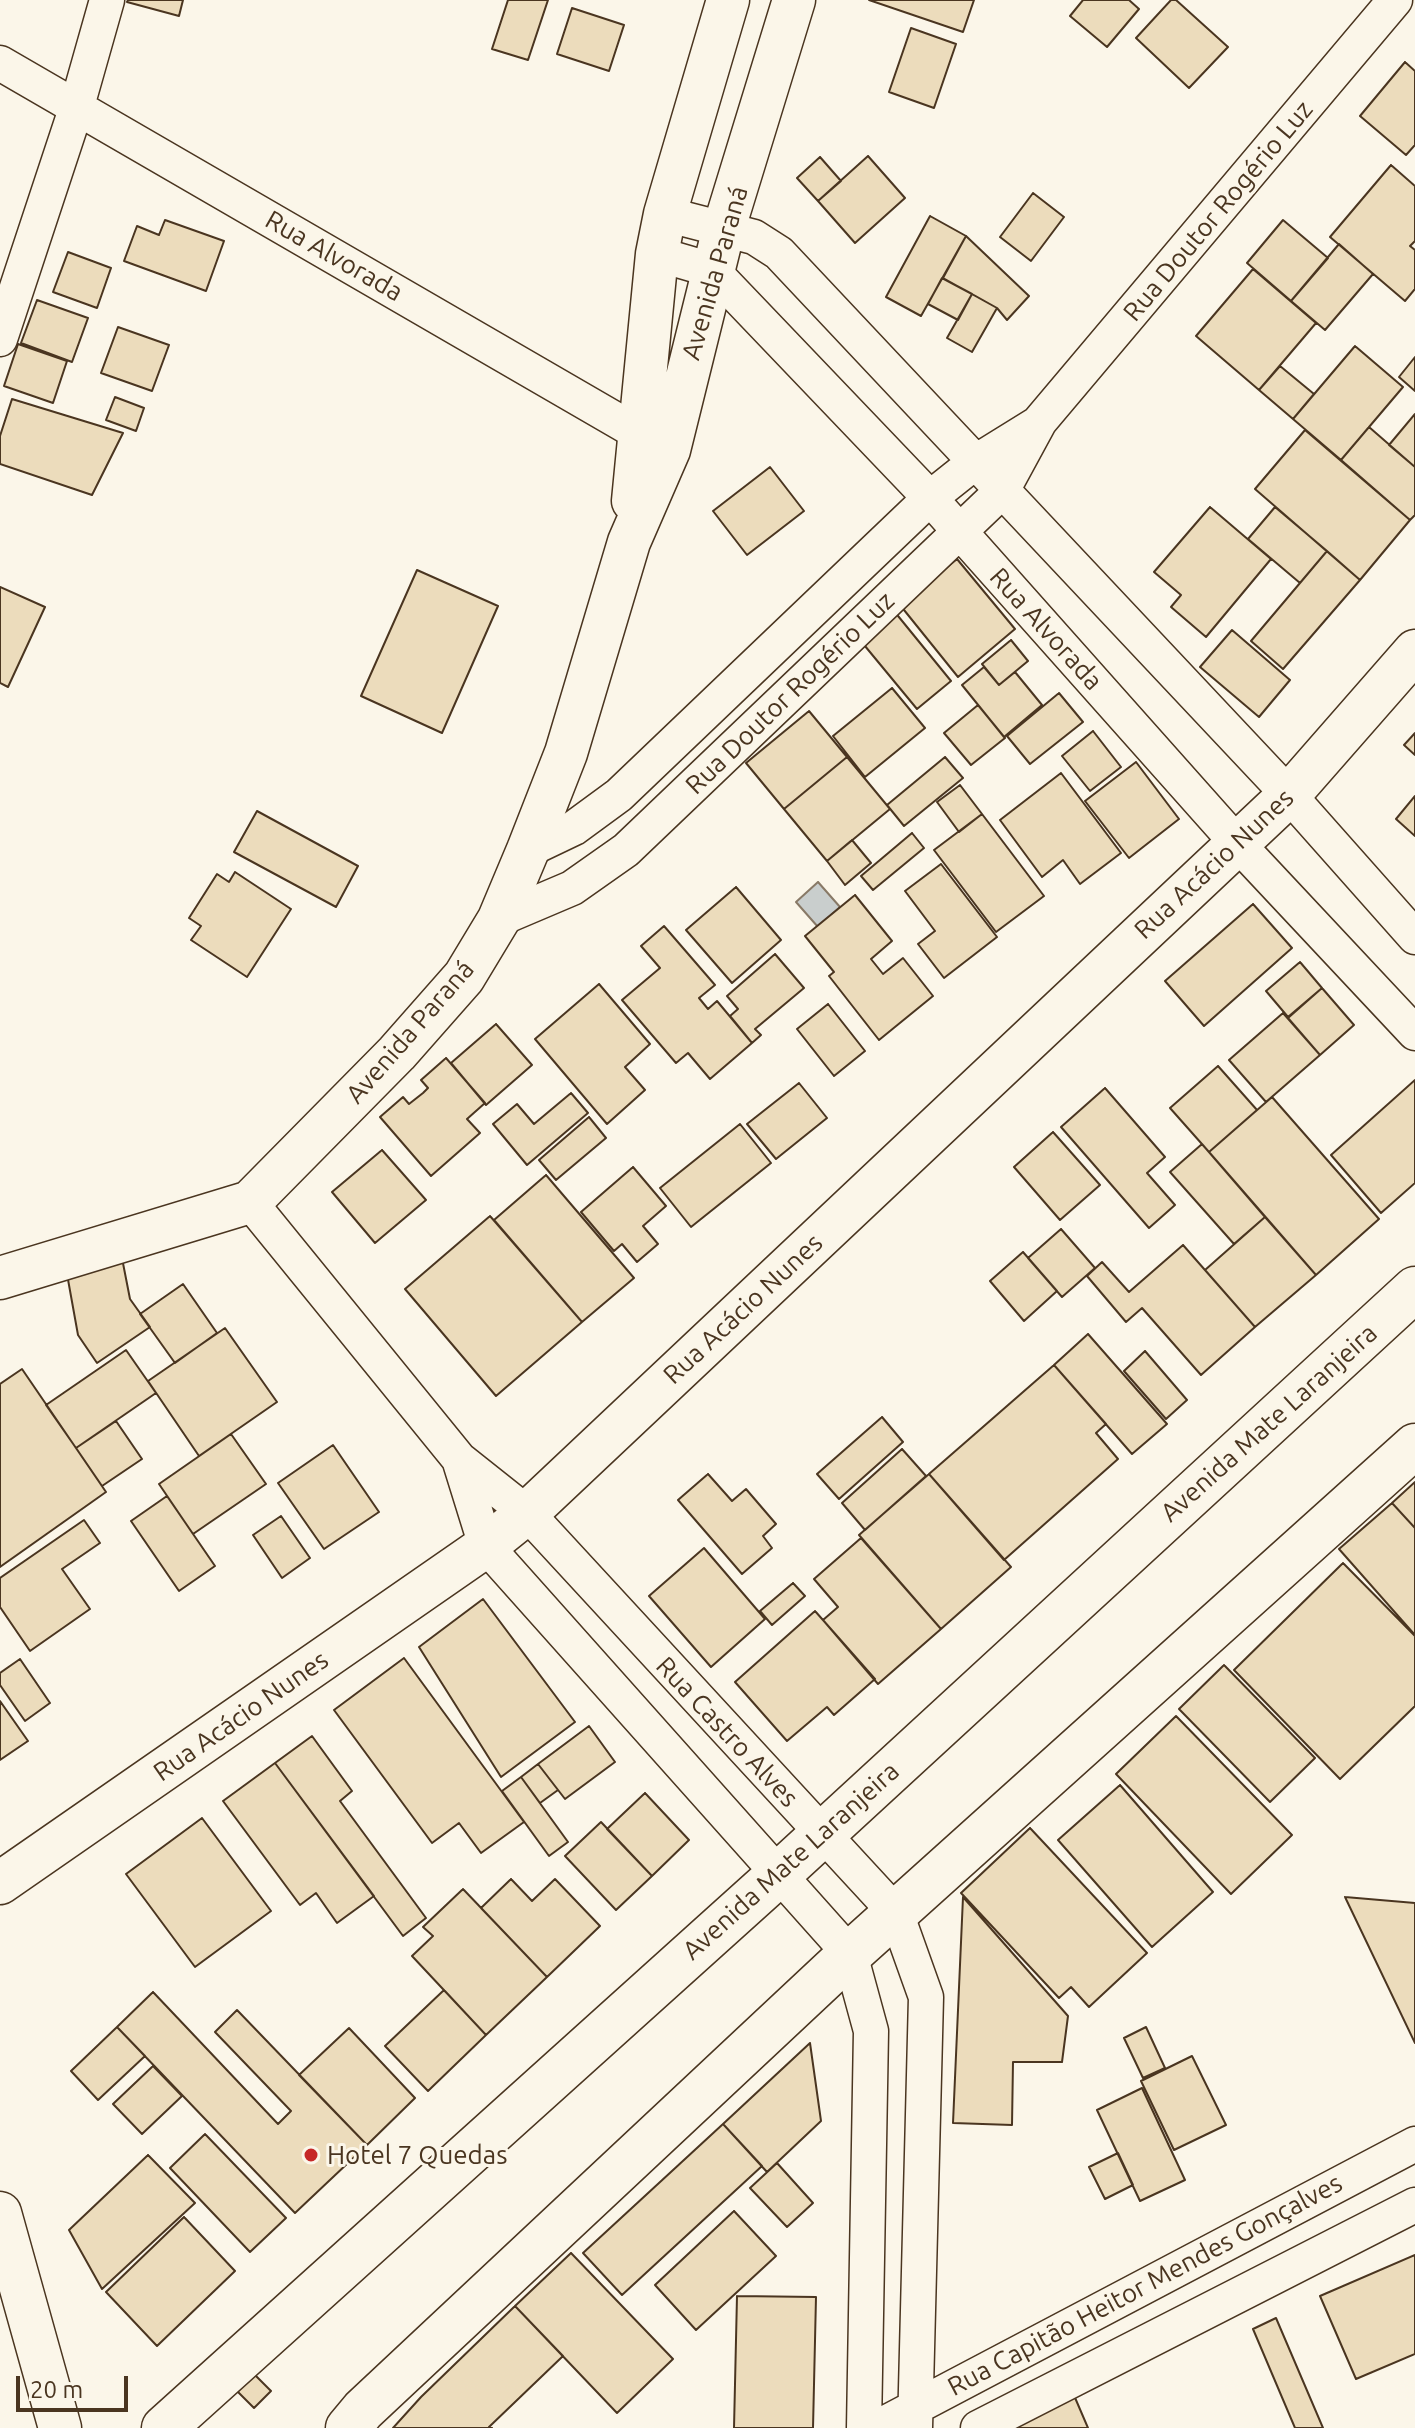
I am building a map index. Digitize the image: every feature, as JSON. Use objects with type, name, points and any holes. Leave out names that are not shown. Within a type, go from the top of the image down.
[{"type":"main road","name":"Avenida Mate Laranjeira","points":[[183,2420],[1415,1289]]},
{"type":"main road","points":[[348,2428],[363,2410],[850,1954],[1415,1446]]},
{"type":"street","points":[[0,339],[77,106],[107,0]]},
{"type":"street","name":"Avenida Paraná","points":[[654,442],[657,254],[665,214],[728,0]]},
{"type":"street","name":"Avenida Paraná","points":[[0,1278],[250,1202],[407,1043],[464,977],[499,919],[566,753],[629,542],[654,442],[744,170],[794,0]]},
{"type":"street","name":"Rua Doutor Rogério Luz","points":[[499,919],[572,888],[626,850],[1002,491],[1040,421],[1395,0]]},
{"type":"street","name":"Rua Alvorada","points":[[0,63],[654,442]]},
{"type":"street","points":[[665,214],[754,237],[779,253],[1289,795],[1415,937]]},
{"type":"street","points":[[657,254],[712,270]]},
{"type":"street","name":"Rua Alvorada","points":[[712,270],[930,498],[1236,842],[1415,1033]]},
{"type":"street","name":"Rua Doutor Rogério Luz","points":[[528,850],[574,828],[619,795],[930,498],[974,463],[1040,421]]},
{"type":"street","name":"Rua Acácio Nunes","points":[[0,1883],[486,1546],[527,1513],[1289,795],[1415,651]]},
{"type":"street","name":"Rua Castro Alves","points":[[250,1202],[459,1459],[527,1513],[896,1913],[926,1997],[916,2417]]},
{"type":"street","name":"Rua Castro Alves","points":[[459,1459],[486,1546],[850,1954],[871,2031],[864,2428]]},
{"type":"street","name":"Rua Capitão Heitor Mendes Gonçalves","points":[[876,2428],[916,2417],[1265,2223],[1415,2144]]},
{"type":"street","name":"Rua Capitão Heitor Mendes Gonçalves","points":[[978,2428],[1415,2205]]},
{"type":"street","points":[[0,2213],[60,2428]]},
{"type":"street","points":[[1265,2223],[1285,2272]]},
{"type":"shaded area","points":[[818,882],[840,907],[818,927],[796,902]]},
{"type":"building","points":[[128,0],[183,0],[179,16]]},
{"type":"building","points":[[508,0],[548,0],[528,60],[492,49]]},
{"type":"building","points":[[869,0],[974,0],[963,32]]},
{"type":"building","points":[[1083,0],[1129,0],[1139,9],[1107,47],[1070,16]]},
{"type":"building","points":[[1171,0],[1176,0],[1228,47],[1189,88],[1136,38]]},
{"type":"building","points":[[572,8],[624,25],[609,71],[557,54]]},
{"type":"building","points":[[911,28],[956,44],[934,108],[889,92]]},
{"type":"building","points":[[1405,62],[1415,71],[1415,145],[1406,155],[1360,116]]},
{"type":"building","points":[[868,156],[905,198],[855,243],[818,201]]},
{"type":"building","points":[[820,157],[841,181],[818,201],[797,178]]},
{"type":"building","points":[[1391,165],[1415,186],[1415,241],[1410,246],[1415,250],[1415,289],[1405,301],[1330,237]]},
{"type":"building","points":[[1033,193],[1064,217],[1031,261],[1000,237]]},
{"type":"building","points":[[930,216],[966,236],[921,316],[886,297]]},
{"type":"building","points":[[165,220],[224,241],[206,291],[124,261],[137,226],[159,235]]},
{"type":"building","points":[[1283,220],[1328,258],[1291,301],[1247,263]]},
{"type":"building","points":[[966,236],[1029,296],[1007,320],[997,308],[943,278]]},
{"type":"building","points":[[1339,244],[1373,274],[1325,330],[1291,301]]},
{"type":"building","points":[[68,252],[111,268],[97,308],[53,292]]},
{"type":"building","points":[[1253,269],[1316,323],[1259,390],[1196,336]]},
{"type":"building","points":[[942,278],[972,294],[958,320],[928,304]]},
{"type":"building","points":[[972,294],[997,308],[972,352],[947,338]]},
{"type":"building","points":[[37,300],[88,318],[72,362],[21,343]]},
{"type":"building","points":[[118,327],[169,345],[152,391],[101,373]]},
{"type":"building","points":[[18,344],[67,361],[53,403],[4,386]]},
{"type":"building","points":[[1355,346],[1403,387],[1341,460],[1293,419]]},
{"type":"building","points":[[1415,357],[1415,391],[1399,377]]},
{"type":"building","points":[[1280,366],[1314,394],[1293,419],[1259,390]]},
{"type":"building","points":[[115,397],[144,408],[136,431],[106,420]]},
{"type":"building","points":[[12,399],[123,433],[92,495],[0,464],[0,436]]},
{"type":"building","points":[[1415,414],[1415,467],[1389,445]]},
{"type":"building","points":[[1369,427],[1415,467],[1415,515],[1410,520],[1341,460]]},
{"type":"building","points":[[1305,430],[1410,520],[1360,580],[1255,489]]},
{"type":"building","points":[[770,467],[804,511],[747,555],[713,511]]},
{"type":"building","points":[[1210,507],[1271,559],[1206,637],[1171,607],[1181,595],[1154,572]]},
{"type":"building","points":[[1275,507],[1327,551],[1300,583],[1248,539]]},
{"type":"building","points":[[1327,551],[1360,580],[1283,669],[1251,641]]},
{"type":"building","points":[[957,559],[1015,629],[958,677],[900,605]]},
{"type":"building","points":[[417,570],[498,606],[442,733],[361,696]]},
{"type":"building","points":[[0,587],[45,607],[8,687],[0,683]]},
{"type":"building","points":[[894,611],[951,681],[917,709],[860,640]]},
{"type":"building","points":[[1232,630],[1290,680],[1259,717],[1200,667]]},
{"type":"building","points":[[1011,640],[1028,661],[999,685],[982,664]]},
{"type":"building","points":[[984,667],[999,685],[1015,672],[1042,705],[1004,737],[962,685]]},
{"type":"building","points":[[892,688],[925,728],[865,777],[833,736]]},
{"type":"building","points":[[1059,693],[1083,722],[1030,764],[1007,736]]},
{"type":"building","points":[[978,705],[1005,738],[971,765],[944,733]]},
{"type":"building","points":[[809,711],[847,757],[784,809],[746,763]]},
{"type":"building","points":[[1093,731],[1121,767],[1090,791],[1062,756]]},
{"type":"building","points":[[1415,733],[1415,755],[1404,745]]},
{"type":"building","points":[[847,757],[890,809],[827,861],[784,809]]},
{"type":"building","points":[[945,757],[963,778],[904,826],[887,805]]},
{"type":"building","points":[[1136,762],[1179,819],[1129,858],[1085,801]]},
{"type":"building","points":[[1061,773],[1121,853],[1080,884],[1063,860],[1042,877],[1000,820]]},
{"type":"building","points":[[960,785],[982,814],[959,832],[937,802]]},
{"type":"building","points":[[1415,796],[1415,836],[1396,819]]},
{"type":"building","points":[[257,811],[358,866],[336,907],[234,852]]},
{"type":"building","points":[[982,814],[1044,896],[996,932],[934,850]]},
{"type":"building","points":[[912,833],[924,848],[873,890],[861,876]]},
{"type":"building","points":[[852,840],[871,863],[845,885],[827,861]]},
{"type":"building","points":[[941,864],[997,937],[944,978],[918,944],[935,931],[905,891]]},
{"type":"building","points":[[235,872],[291,909],[247,977],[191,940],[201,926],[189,918],[217,874],[229,882]]},
{"type":"building","points":[[736,887],[781,940],[732,983],[686,930]]},
{"type":"building","points":[[855,895],[892,941],[871,959],[883,974],[903,958],[933,996],[879,1040],[829,976],[834,972],[805,936]]},
{"type":"building","points":[[1253,904],[1292,948],[1204,1026],[1165,981]]},
{"type":"building","points":[[664,926],[715,985],[699,998],[708,1009],[717,1001],[752,1043],[710,1079],[688,1053],[676,1063],[622,1000],[660,968],[641,946]]},
{"type":"building","points":[[775,954],[804,988],[755,1029],[761,1035],[752,1043],[730,1016],[738,1009],[727,996]]},
{"type":"building","points":[[1300,962],[1322,988],[1288,1017],[1266,991]]},
{"type":"building","points":[[599,984],[650,1044],[625,1067],[645,1090],[607,1124],[535,1039]]},
{"type":"building","points":[[1322,988],[1354,1025],[1320,1055],[1288,1018]]},
{"type":"building","points":[[828,1004],[865,1051],[834,1076],[797,1029]]},
{"type":"building","points":[[1283,1013],[1320,1055],[1266,1102],[1229,1060]]},
{"type":"building","points":[[496,1024],[532,1065],[486,1105],[451,1063]]},
{"type":"building","points":[[446,1058],[485,1103],[467,1119],[480,1133],[431,1176],[380,1117],[403,1097],[409,1104],[423,1093],[428,1088],[421,1080]]},
{"type":"building","points":[[1218,1066],[1257,1110],[1209,1152],[1170,1108]]},
{"type":"building","points":[[1415,1080],[1415,1183],[1381,1213],[1331,1155]]},
{"type":"building","points":[[799,1083],[827,1118],[776,1159],[747,1124]]},
{"type":"building","points":[[1105,1088],[1165,1157],[1147,1173],[1175,1205],[1149,1228],[1061,1127]]},
{"type":"building","points":[[571,1093],[588,1113],[527,1165],[493,1124],[517,1104],[534,1124]]},
{"type":"building","points":[[1272,1097],[1379,1219],[1316,1275],[1209,1152]]},
{"type":"building","points":[[589,1117],[606,1138],[556,1180],[539,1160]]},
{"type":"building","points":[[740,1124],[771,1163],[691,1227],[660,1188]]},
{"type":"building","points":[[1053,1132],[1100,1185],[1060,1220],[1014,1167]]},
{"type":"building","points":[[1202,1144],[1265,1217],[1234,1244],[1170,1172]]},
{"type":"building","points":[[382,1150],[426,1200],[375,1243],[332,1192]]},
{"type":"building","points":[[633,1167],[666,1206],[643,1226],[658,1244],[637,1262],[622,1244],[614,1251],[581,1212]]},
{"type":"building","points":[[546,1175],[634,1278],[582,1322],[494,1220]]},
{"type":"building","points":[[490,1216],[582,1322],[496,1396],[405,1289]]},
{"type":"building","points":[[1265,1217],[1316,1275],[1255,1327],[1205,1270]]},
{"type":"building","points":[[1061,1229],[1095,1268],[1062,1297],[1028,1258]]},
{"type":"building","points":[[1183,1245],[1255,1327],[1201,1375],[1142,1308],[1126,1322],[1087,1276],[1102,1262],[1129,1292]]},
{"type":"building","points":[[1023,1252],[1057,1291],[1024,1321],[990,1281]]},
{"type":"building","points":[[121,1253],[130,1299],[150,1327],[97,1363],[78,1335],[67,1274]]},
{"type":"building","points":[[183,1284],[217,1333],[175,1363],[140,1314]]},
{"type":"building","points":[[225,1328],[277,1402],[199,1456],[148,1381]]},
{"type":"building","points":[[1088,1334],[1167,1424],[1132,1454],[1054,1365]]},
{"type":"building","points":[[126,1350],[156,1393],[76,1448],[46,1405]]},
{"type":"building","points":[[1145,1351],[1187,1400],[1166,1419],[1124,1371]]},
{"type":"building","points":[[1054,1365],[1106,1424],[1096,1433],[1118,1459],[1004,1560],[929,1474]]},
{"type":"building","points":[[22,1369],[106,1492],[0,1567],[0,1384]]},
{"type":"building","points":[[882,1417],[903,1442],[839,1499],[817,1474]]},
{"type":"building","points":[[116,1421],[142,1459],[102,1486],[76,1448]]},
{"type":"building","points":[[231,1434],[266,1484],[193,1534],[159,1484]]},
{"type":"building","points":[[333,1445],[379,1512],[324,1549],[278,1483]]},
{"type":"building","points":[[902,1449],[926,1476],[865,1530],[842,1503]]},
{"type":"building","points":[[708,1474],[732,1501],[746,1489],[776,1524],[763,1536],[772,1548],[742,1574],[678,1500]]},
{"type":"building","points":[[929,1474],[1011,1567],[941,1629],[859,1535]]},
{"type":"building","points":[[1415,1482],[1415,1528],[1392,1503]]},
{"type":"building","points":[[167,1496],[215,1566],[179,1591],[131,1521]]},
{"type":"building","points":[[1392,1503],[1415,1528],[1415,1635],[1339,1549]]},
{"type":"building","points":[[281,1516],[310,1558],[282,1578],[253,1535]]},
{"type":"building","points":[[84,1520],[100,1543],[62,1569],[90,1609],[30,1651],[0,1607],[0,1578]]},
{"type":"building","points":[[861,1538],[941,1629],[878,1684],[823,1620],[838,1607],[814,1579]]},
{"type":"building","points":[[704,1548],[765,1619],[711,1667],[649,1596]]},
{"type":"building","points":[[1343,1563],[1415,1636],[1415,1706],[1340,1779],[1234,1670]]},
{"type":"building","points":[[793,1583],[805,1596],[772,1625],[760,1611]]},
{"type":"building","points":[[483,1599],[575,1722],[501,1777],[419,1647]]},
{"type":"building","points":[[815,1611],[875,1679],[834,1715],[827,1707],[787,1741],[735,1682]]},
{"type":"building","points":[[404,1658],[524,1822],[481,1853],[459,1823],[432,1843],[334,1710]]},
{"type":"building","points":[[20,1659],[50,1703],[25,1721],[0,1685],[0,1673]]},
{"type":"building","points":[[1224,1665],[1315,1758],[1270,1802],[1179,1709]]},
{"type":"building","points":[[0,1701],[28,1741],[0,1760]]},
{"type":"building","points":[[1176,1716],[1292,1835],[1231,1894],[1116,1774]]},
{"type":"building","points":[[589,1726],[615,1762],[565,1799],[538,1764]]},
{"type":"building","points":[[312,1736],[352,1791],[340,1801],[426,1918],[403,1936],[275,1763]]},
{"type":"building","points":[[275,1763],[374,1896],[337,1923],[316,1893],[300,1905],[223,1801]]},
{"type":"building","points":[[538,1764],[558,1790],[540,1803],[521,1777]]},
{"type":"building","points":[[521,1777],[568,1842],[549,1856],[502,1791]]},
{"type":"building","points":[[1120,1785],[1213,1892],[1152,1947],[1058,1840]]},
{"type":"building","points":[[645,1793],[689,1840],[652,1876],[607,1829]]},
{"type":"building","points":[[202,1818],[271,1911],[195,1967],[126,1874]]},
{"type":"building","points":[[601,1822],[652,1876],[616,1910],[565,1856]]},
{"type":"building","points":[[1030,1828],[1147,1953],[1089,2007],[1071,1987],[1059,1998],[961,1893]]},
{"type":"building","points":[[511,1879],[532,1901],[555,1879],[600,1926],[547,1977],[481,1908]]},
{"type":"building","points":[[463,1889],[547,1977],[486,2035],[412,1956],[433,1936],[423,1927]]},
{"type":"building","points":[[963,1897],[1068,2016],[1062,2062],[1013,2062],[1012,2125],[953,2123]]},
{"type":"building","points":[[1345,1897],[1415,1903],[1415,2043]]},
{"type":"building","points":[[444,1990],[486,2035],[428,2091],[385,2046]]},
{"type":"building","points":[[153,1992],[278,2124],[291,2111],[215,2032],[237,2010],[367,2145],[295,2213],[117,2027]]},
{"type":"building","points":[[117,2027],[145,2056],[98,2100],[71,2071]]},
{"type":"building","points":[[1146,2027],[1165,2068],[1143,2078],[1124,2038]]},
{"type":"building","points":[[349,2028],[415,2098],[367,2145],[299,2075]]},
{"type":"building","points":[[810,2043],[821,2121],[767,2172],[723,2124]]},
{"type":"building","points":[[1192,2056],[1226,2125],[1174,2150],[1141,2081]]},
{"type":"building","points":[[153,2066],[182,2096],[142,2134],[113,2104]]},
{"type":"building","points":[[1142,2088],[1185,2180],[1140,2201],[1097,2110]]},
{"type":"building","points":[[723,2124],[762,2166],[622,2295],[583,2253]]},
{"type":"building","points":[[205,2134],[286,2218],[250,2252],[170,2168]]},
{"type":"building","points":[[1118,2153],[1133,2185],[1105,2199],[1089,2167]]},
{"type":"building","points":[[148,2155],[195,2203],[102,2289],[69,2230]]},
{"type":"building","points":[[777,2163],[813,2203],[787,2227],[750,2188]]},
{"type":"building","points":[[734,2211],[776,2256],[696,2330],[655,2285]]},
{"type":"building","points":[[184,2217],[235,2271],[157,2346],[106,2292]]},
{"type":"building","points":[[571,2253],[673,2359],[617,2413],[515,2306]]},
{"type":"building","points":[[1415,2255],[1415,2354],[1356,2379],[1320,2296]]},
{"type":"building","points":[[737,2296],[816,2297],[813,2428],[734,2428]]},
{"type":"building","points":[[515,2306],[563,2356],[489,2427],[492,2428],[393,2428],[421,2397]]},
{"type":"building","points":[[1276,2318],[1323,2428],[1295,2428],[1253,2329]]},
{"type":"building","points":[[253,2373],[271,2391],[254,2408],[235,2389]]},
{"type":"building","points":[[1070,2386],[1088,2428],[985,2428]]},
{"type":"place","name":"Hotel 7 Quedas","points":[[311,2155]]}]
